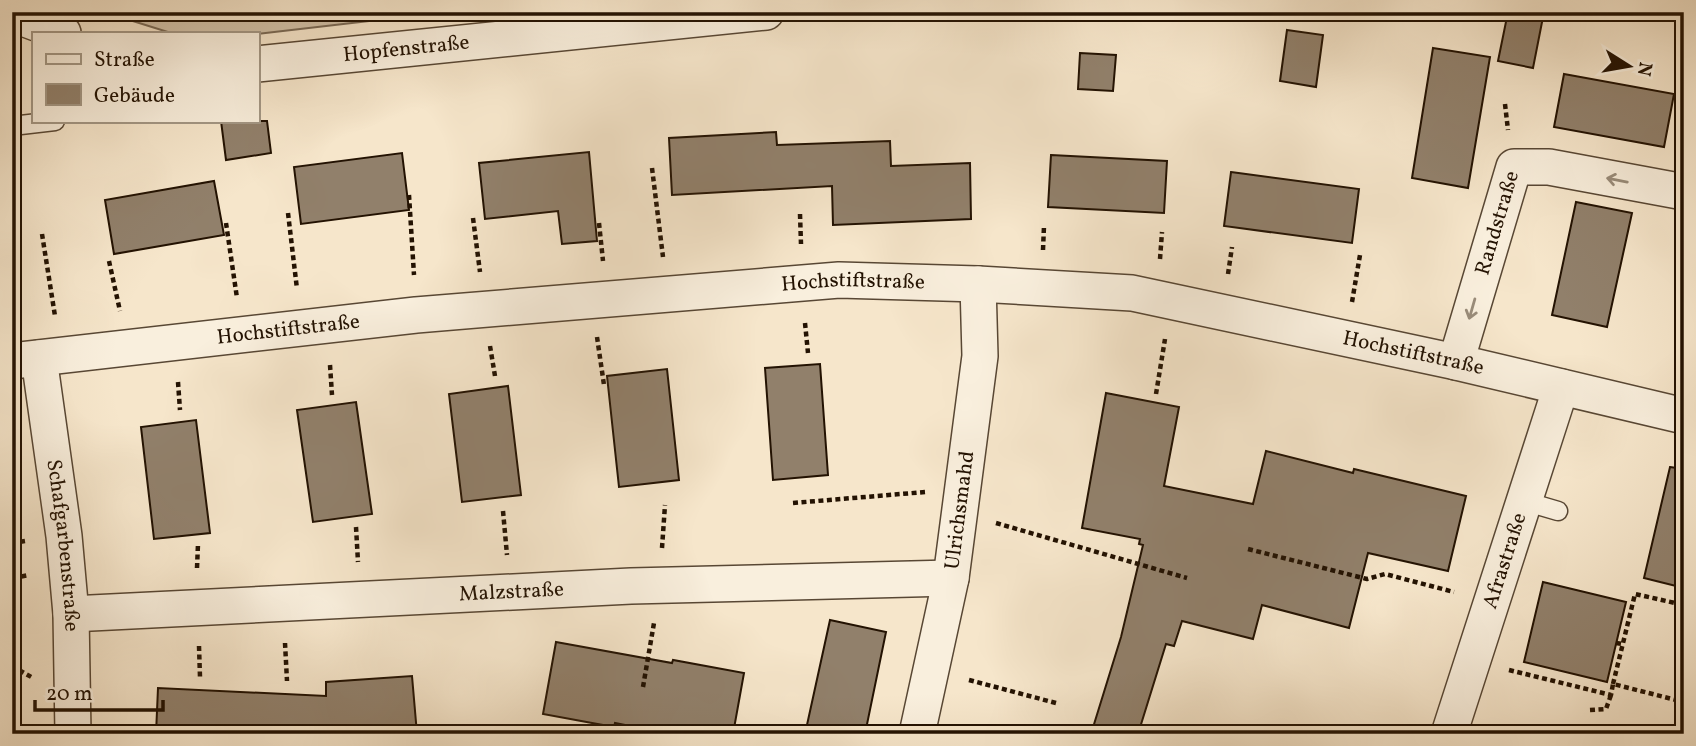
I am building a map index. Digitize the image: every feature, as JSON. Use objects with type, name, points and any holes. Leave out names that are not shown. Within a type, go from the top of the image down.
[{"type":"street","name":"Hopfenstraße","points":[[259,64],[766,12]]},
{"type":"street","points":[[12,14],[60,32]]},
{"type":"street","name":"Randstraße","points":[[1456,362],[1514,167],[1549,167],[1684,192]]},
{"type":"street","name":"Hochstiftstraße","points":[[38,358],[416,315],[839,280],[978,284],[1132,292],[1456,362],[1684,416]]},
{"type":"street","name":"Ulrichsmahd","points":[[917,734],[951,578],[979,356],[978,284]]},
{"type":"street","name":"Schafgarbenstraße","points":[[38,358],[64,536],[71,614],[73,734]]},
{"type":"street","name":"Afrastraße","points":[[1450,734],[1561,387]]},
{"type":"street","name":"Malzstraße","points":[[71,614],[631,586],[951,578]]},
{"type":"lane","points":[[12,126],[46,122]]},
{"type":"lane","points":[[1524,501],[1558,511]]},
{"type":"path","points":[[652,168],[668,294]]},
{"type":"path","points":[[410,195],[416,315]]},
{"type":"path","points":[[288,213],[302,328]]},
{"type":"path","points":[[473,218],[484,309]]},
{"type":"path","points":[[226,223],[243,334]]},
{"type":"path","points":[[38,358],[42,234]]},
{"type":"path","points":[[109,261],[127,348]]},
{"type":"path","points":[[1157,394],[1170,300]]},
{"type":"path","points":[[793,503],[961,500],[1187,578]]},
{"type":"path","points":[[1248,549],[1367,579],[1385,574],[1492,604]]},
{"type":"path","points":[[1590,710],[1606,709],[1635,594],[1684,605]]},
{"type":"path","points":[[1616,643],[1623,645]]},
{"type":"path","points":[[1472,661],[1611,695]]},
{"type":"path","points":[[932,670],[1056,703]]},
{"type":"path","points":[[1614,684],[1684,702]]},
{"type":"shaded area","points":[[104,12],[447,12],[259,34],[168,32]]},
{"type":"building","points":[[1508,12],[1544,12],[1533,68],[1498,61]]},
{"type":"building","points":[[1287,30],[1323,35],[1316,87],[1280,81]]},
{"type":"building","points":[[1433,48],[1490,57],[1468,188],[1412,178]]},
{"type":"building","points":[[1080,53],[1116,55],[1113,91],[1078,89]]},
{"type":"building","points":[[1564,74],[1674,94],[1664,147],[1554,127]]},
{"type":"building","points":[[267,121],[271,153],[226,160],[221,122]]},
{"type":"building","points":[[776,132],[777,145],[890,141],[891,166],[970,163],[971,219],[833,225],[832,186],[672,195],[669,138]]},
{"type":"building","points":[[589,152],[597,241],[562,244],[558,211],[485,219],[479,163]]},
{"type":"building","points":[[402,153],[409,210],[301,224],[294,167]]},
{"type":"building","points":[[1051,155],[1167,161],[1164,213],[1048,207]]},
{"type":"building","points":[[1231,172],[1359,189],[1352,243],[1224,226]]},
{"type":"building","points":[[214,181],[224,235],[114,254],[105,200]]},
{"type":"building","points":[[1576,202],[1632,213],[1607,327],[1552,315]]},
{"type":"building","points":[[820,364],[828,475],[773,480],[765,368]]},
{"type":"building","points":[[667,369],[679,480],[619,487],[607,376]]},
{"type":"building","points":[[508,386],[521,495],[462,502],[449,394]]},
{"type":"building","points":[[1106,393],[1179,407],[1164,486],[1253,504],[1266,451],[1353,473],[1354,469],[1466,496],[1448,571],[1368,553],[1349,628],[1262,605],[1253,639],[1182,621],[1174,646],[1166,644],[1138,734],[1091,734],[1121,637],[1143,545],[1139,544],[1140,539],[1082,528]]},
{"type":"building","points":[[356,402],[372,514],[313,522],[297,410]]},
{"type":"building","points":[[196,420],[210,533],[154,539],[141,427]]},
{"type":"building","points":[[1670,467],[1684,469],[1684,588],[1644,578]]},
{"type":"building","points":[[1543,582],[1626,602],[1607,682],[1524,662]]},
{"type":"building","points":[[830,620],[886,632],[865,734],[805,734]]},
{"type":"building","points":[[556,642],[744,673],[733,734],[669,734],[615,723],[614,727],[543,714]]},
{"type":"building","points":[[412,676],[417,734],[156,734],[158,688],[326,696],[326,682]]}]
